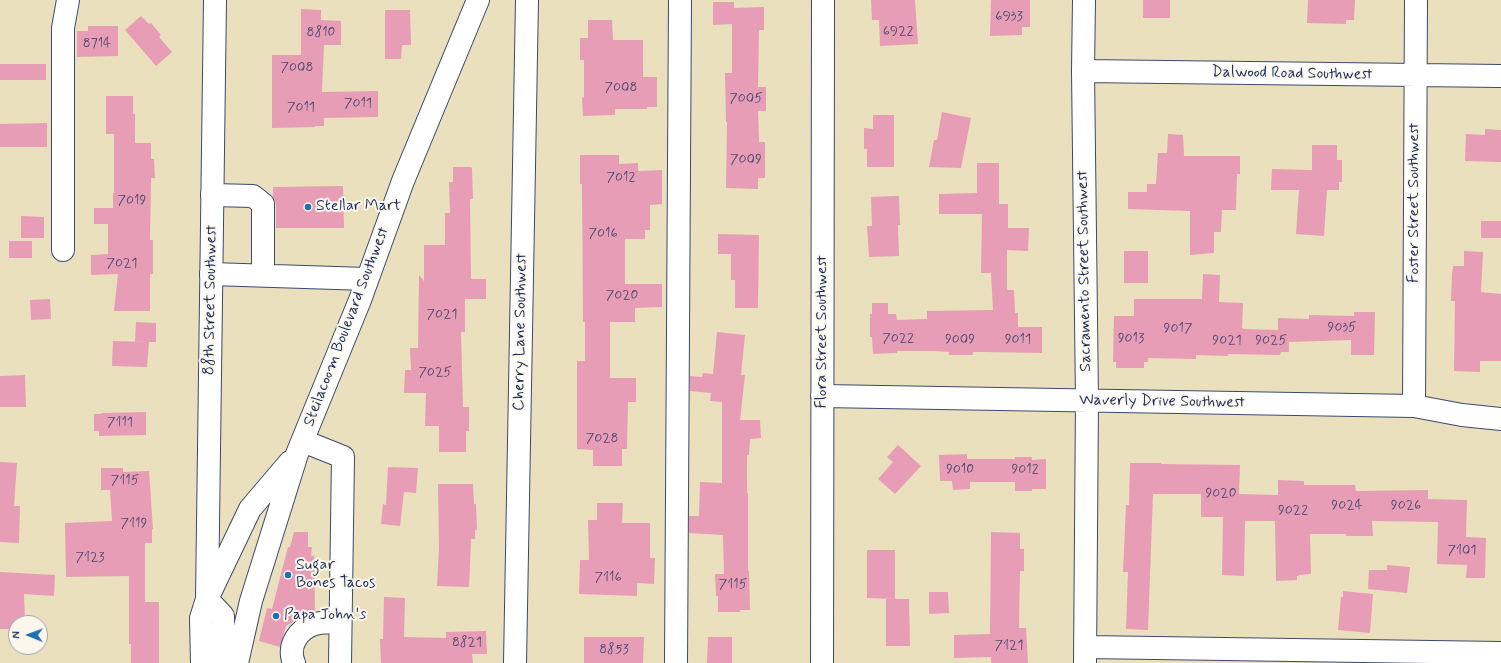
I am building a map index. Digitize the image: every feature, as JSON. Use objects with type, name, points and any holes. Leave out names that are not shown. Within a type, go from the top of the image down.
[{"type":"street","points":[[63,250],[63,28],[68,0]]},
{"type":"street","name":"88th Street Southwest","points":[[208,599],[214,0]]},
{"type":"street","name":"Steilacoom Boulevard Southwest","points":[[237,663],[251,601],[300,447],[367,279],[402,180],[478,0]]},
{"type":"street","name":"Cherry Lane Southwest","points":[[515,663],[527,0]]},
{"type":"street","points":[[676,663],[680,0]]},
{"type":"street","name":"Flora Street Southwest","points":[[822,663],[823,0]]},
{"type":"street","name":"Sacramento Street Southwest","points":[[1084,0],[1083,72],[1087,400],[1085,655]]},
{"type":"street","name":"Foster Street Southwest","points":[[1414,406],[1416,0]]},
{"type":"street","name":"Dalwood Road Southwest","points":[[1083,72],[1501,76]]},
{"type":"street","points":[[212,195],[253,196],[263,204],[263,276]]},
{"type":"street","points":[[212,274],[367,279]]},
{"type":"street","name":"Waverly Drive Southwest","points":[[822,396],[1414,406],[1462,415],[1501,420]]},
{"type":"street","points":[[300,447],[343,458],[340,663]]},
{"type":"street","name":"Steilacoom Boulevard Southwest","points":[[202,663],[201,618],[208,599],[250,509],[300,447]]},
{"type":"street","points":[[208,599],[223,616],[224,663]]},
{"type":"street","points":[[294,663],[292,658],[292,644],[302,631],[316,623],[340,622]]},
{"type":"street","points":[[1085,655],[1501,653]]},
{"type":"building","points":[[871,0],[915,0],[918,44],[880,46],[879,20],[872,20]]},
{"type":"building","points":[[991,0],[1030,0],[1030,27],[1022,27],[1022,35],[990,36]]},
{"type":"building","points":[[1143,0],[1170,0],[1170,18],[1143,18]]},
{"type":"building","points":[[1308,0],[1355,0],[1354,20],[1346,20],[1346,24],[1307,23]]},
{"type":"building","points":[[713,2],[734,2],[734,8],[764,7],[764,30],[759,30],[758,87],[766,87],[766,111],[758,111],[759,142],[765,142],[765,178],[758,178],[758,189],[726,188],[727,122],[725,73],[732,73],[732,24],[713,25]]},
{"type":"building","points":[[301,9],[321,10],[321,20],[341,21],[341,45],[324,45],[322,92],[378,91],[378,117],[324,118],[324,126],[272,128],[272,55],[301,55]]},
{"type":"building","points":[[385,10],[410,10],[411,45],[402,45],[401,59],[385,59]]},
{"type":"building","points":[[141,16],[149,24],[151,23],[161,35],[159,37],[172,52],[156,66],[125,30]]},
{"type":"building","points":[[588,20],[612,20],[613,40],[643,40],[643,77],[657,77],[657,107],[647,107],[647,109],[615,109],[615,115],[583,116],[582,98],[584,97],[584,60],[580,60],[580,38],[588,38]]},
{"type":"building","points":[[88,26],[118,26],[118,56],[77,57],[77,31],[88,31]]},
{"type":"building","points":[[0,64],[46,64],[46,80],[0,80]]},
{"type":"building","points":[[106,96],[133,96],[133,114],[135,114],[135,143],[151,143],[151,159],[154,159],[155,178],[151,178],[150,240],[153,240],[153,274],[150,274],[150,311],[114,311],[118,274],[91,275],[91,255],[108,254],[108,224],[94,224],[94,208],[113,208],[114,134],[106,134]]},
{"type":"building","points":[[942,112],[971,118],[961,168],[929,167],[934,140],[937,140]]},
{"type":"building","points":[[873,115],[894,115],[894,167],[867,167],[867,149],[864,149],[864,128],[873,129]]},
{"type":"building","points":[[47,123],[47,147],[0,147],[0,124]]},
{"type":"building","points":[[1485,129],[1501,130],[1501,162],[1465,161],[1466,134],[1485,135]]},
{"type":"building","points":[[1168,134],[1183,135],[1184,156],[1240,156],[1240,174],[1237,174],[1236,210],[1222,210],[1221,232],[1214,232],[1214,253],[1190,255],[1190,211],[1128,209],[1128,192],[1147,192],[1147,184],[1156,184],[1158,153],[1167,153]]},
{"type":"building","points":[[1312,145],[1337,145],[1337,160],[1342,160],[1342,182],[1339,182],[1339,190],[1327,190],[1324,236],[1296,234],[1299,190],[1271,190],[1272,169],[1312,170]]},
{"type":"building","points":[[580,155],[619,155],[619,164],[638,163],[638,171],[662,170],[662,204],[650,205],[650,230],[645,230],[645,239],[625,239],[625,284],[662,284],[662,307],[635,308],[635,322],[610,322],[610,378],[636,378],[636,402],[628,402],[627,449],[622,449],[622,466],[593,466],[593,450],[577,449],[577,361],[585,361],[585,322],[583,322],[582,184],[580,184]]},
{"type":"building","points":[[977,163],[999,163],[999,204],[1008,204],[1008,228],[1029,228],[1028,251],[1007,250],[1007,290],[1014,290],[1015,313],[1018,313],[1018,327],[1042,327],[1042,353],[973,352],[973,355],[949,355],[949,352],[897,351],[897,353],[873,354],[872,337],[870,337],[870,314],[872,314],[872,303],[888,303],[888,314],[896,314],[897,320],[927,319],[927,311],[993,310],[991,273],[981,273],[982,214],[939,214],[939,194],[977,193]]},
{"type":"building","points":[[453,167],[472,168],[473,199],[470,199],[471,279],[486,279],[486,299],[465,299],[465,332],[461,332],[463,407],[469,407],[469,431],[466,431],[466,452],[439,452],[439,426],[425,426],[426,393],[404,393],[405,370],[411,370],[410,348],[418,348],[419,275],[424,281],[424,245],[445,245],[445,213],[450,213],[449,182],[453,182]]},
{"type":"building","name":"Stellar Mart","points":[[343,186],[344,228],[276,228],[276,204],[273,197],[273,187]]},
{"type":"building","points":[[899,196],[899,256],[869,257],[867,226],[872,226],[871,197]]},
{"type":"building","points":[[21,216],[44,217],[44,238],[21,238]]},
{"type":"building","points":[[1481,221],[1501,221],[1501,238],[1481,238]]},
{"type":"building","points":[[718,234],[759,235],[758,308],[735,308],[735,280],[731,280],[731,254],[718,254]]},
{"type":"building","points":[[9,241],[32,241],[32,258],[9,258]]},
{"type":"building","points":[[1124,251],[1148,251],[1148,283],[1124,283]]},
{"type":"building","points":[[1464,251],[1483,252],[1481,292],[1501,294],[1501,361],[1480,361],[1480,372],[1454,371],[1455,301],[1451,301],[1452,274],[1453,266],[1464,266]]},
{"type":"building","points":[[1203,274],[1220,275],[1219,302],[1243,303],[1242,328],[1244,329],[1278,330],[1278,318],[1309,319],[1309,315],[1354,316],[1354,312],[1375,312],[1374,355],[1351,355],[1351,340],[1289,342],[1289,352],[1281,352],[1280,355],[1228,354],[1228,356],[1196,355],[1196,359],[1148,358],[1148,362],[1144,362],[1144,368],[1116,368],[1116,362],[1113,362],[1114,316],[1134,316],[1134,299],[1202,299]]},
{"type":"building","points":[[50,299],[51,319],[31,320],[30,300]]},
{"type":"building","points":[[136,322],[156,323],[156,342],[135,342]]},
{"type":"building","points":[[717,332],[745,335],[741,375],[745,375],[740,420],[760,420],[761,438],[750,439],[749,455],[747,455],[748,571],[750,610],[740,610],[740,612],[718,612],[718,596],[716,596],[715,574],[724,574],[723,535],[689,533],[689,516],[699,516],[700,482],[722,483],[722,402],[710,401],[711,393],[690,391],[690,376],[702,377],[703,373],[713,374]]},
{"type":"building","points":[[113,341],[149,342],[147,367],[112,366]]},
{"type":"building","points":[[25,375],[26,407],[0,407],[0,376]]},
{"type":"building","points":[[146,412],[146,435],[99,436],[99,431],[94,431],[94,414]]},
{"type":"building","points":[[898,445],[921,466],[895,494],[878,479],[893,462],[887,457]]},
{"type":"building","points":[[967,454],[967,459],[1015,459],[1015,457],[1032,457],[1032,460],[1046,459],[1046,489],[1015,491],[1015,482],[970,482],[970,489],[953,490],[952,481],[940,481],[939,455]]},
{"type":"building","points":[[0,462],[17,463],[14,506],[20,506],[19,543],[0,542]]},
{"type":"building","points":[[1130,463],[1240,465],[1239,494],[1278,495],[1278,480],[1304,481],[1304,485],[1355,485],[1356,491],[1428,490],[1428,499],[1467,500],[1466,537],[1486,538],[1485,578],[1466,578],[1467,565],[1437,564],[1438,522],[1374,521],[1372,521],[1373,536],[1310,534],[1311,574],[1299,575],[1297,576],[1297,580],[1276,581],[1275,521],[1245,521],[1244,576],[1222,575],[1223,517],[1201,517],[1201,494],[1153,494],[1148,630],[1126,629],[1128,572],[1123,572],[1126,505],[1129,505]]},
{"type":"building","points":[[388,467],[418,468],[416,493],[404,492],[400,526],[381,524],[383,504],[386,505]]},
{"type":"building","points":[[101,468],[123,468],[123,472],[149,471],[153,529],[152,543],[145,543],[145,602],[159,602],[159,663],[131,663],[131,644],[129,644],[129,576],[66,577],[65,523],[112,521],[110,490],[101,490]]},
{"type":"building","points":[[438,484],[473,484],[474,504],[476,504],[477,530],[475,530],[475,539],[471,539],[469,587],[437,586],[439,548]]},
{"type":"building","points":[[597,503],[623,503],[622,523],[650,523],[650,558],[655,558],[654,584],[637,583],[637,596],[579,594],[580,560],[589,560],[588,520],[597,520]]},
{"type":"building","points":[[294,532],[308,532],[308,547],[312,547],[311,556],[314,556],[315,611],[302,616],[286,626],[280,647],[259,641],[267,608],[272,609],[288,547],[290,547]]},
{"type":"building","points":[[991,532],[1020,533],[1020,549],[1024,549],[1024,571],[1020,571],[1019,628],[1026,628],[1028,663],[991,663],[991,657],[954,658],[954,635],[990,634]]},
{"type":"building","points":[[867,550],[895,550],[895,599],[867,598]]},
{"type":"building","points":[[1387,565],[1410,567],[1407,593],[1368,589],[1369,570],[1387,570]]},
{"type":"building","points":[[0,572],[55,575],[54,596],[24,594],[25,615],[8,615],[8,629],[0,629]]},
{"type":"building","points":[[1343,591],[1373,594],[1370,633],[1338,630],[1341,597],[1343,597]]},
{"type":"building","points":[[929,592],[948,592],[949,613],[929,614]]},
{"type":"building","points":[[384,597],[405,598],[404,637],[446,638],[446,632],[486,631],[487,654],[472,654],[473,663],[381,663],[380,639],[383,639]]},
{"type":"building","points":[[886,599],[909,599],[910,646],[886,646]]},
{"type":"building","points":[[584,637],[644,637],[643,663],[584,663]]},
{"type":"building","points":[[708,637],[732,637],[732,663],[707,663]]},
{"type":"place","name":"Stellar Mart","points":[[308,207]]},
{"type":"place","name":"Sugar Bones Tacos","points":[[288,575]]},
{"type":"place","name":"Papa John's","points":[[276,616]]}]
